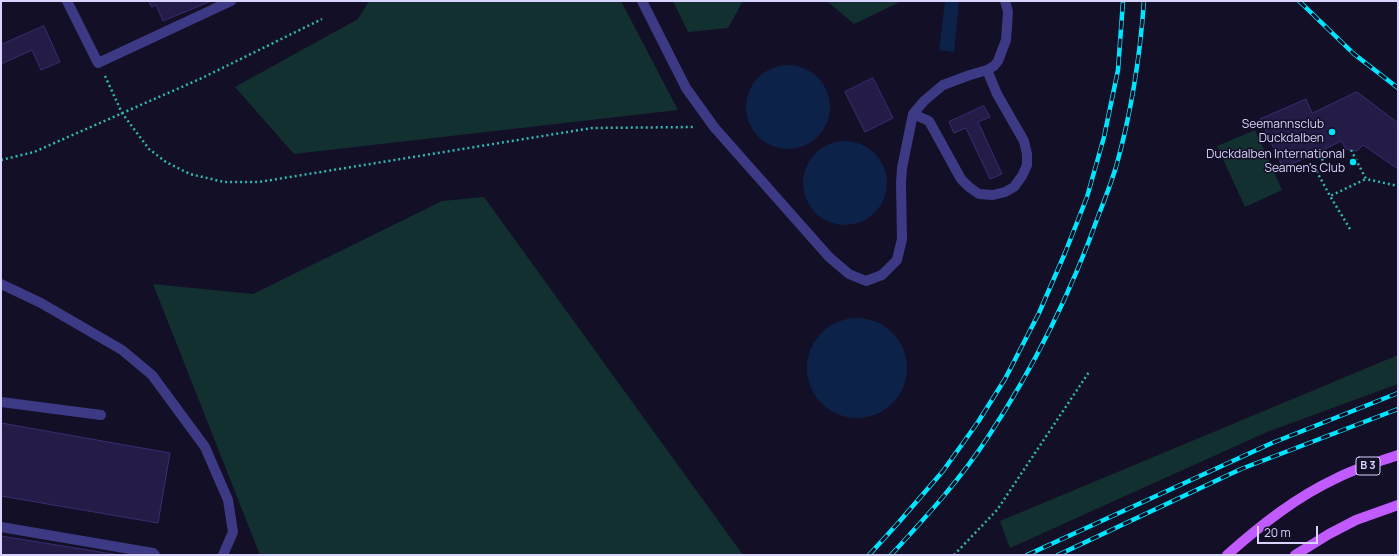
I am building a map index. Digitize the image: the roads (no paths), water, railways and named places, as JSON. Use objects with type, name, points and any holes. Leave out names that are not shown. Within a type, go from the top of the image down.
[{"type":"main road","name":"B 3","points":[[1227,555],[1278,512],[1308,493],[1338,477],[1398,455]]},
{"type":"main road","points":[[1295,555],[1329,534],[1356,520],[1398,506]]},
{"type":"lane","points":[[67,1],[98,62],[231,1]]},
{"type":"lane","points":[[642,1],[686,88],[714,127],[829,257],[848,274],[866,281],[882,275],[897,260],[902,239],[900,183],[913,114],[924,101],[943,85],[987,70],[994,66],[1006,40],[1008,12],[1004,1]]},
{"type":"lane","points":[[913,114],[929,121],[961,179],[969,187],[979,194],[993,195],[1005,192],[1014,187],[1022,176],[1027,165],[1027,154],[1024,141],[998,94],[987,70]]},
{"type":"lane","points":[[1,284],[40,303],[122,350],[152,375],[205,447],[228,500],[233,532],[223,555]]},
{"type":"lane","points":[[1,402],[101,415]]},
{"type":"lane","points":[[1,527],[153,553],[155,555]]},
{"type":"water","points":[[945,1],[959,1],[954,52],[939,50]]},
{"type":"water","points":[[780,65],[796,65],[812,72],[823,83],[830,99],[830,115],[827,123],[818,137],[812,142],[796,149],[780,149],[764,142],[753,131],[746,115],[746,99],[753,83],[764,72]]},
{"type":"water","points":[[845,141],[853,142],[868,148],[880,160],[886,175],[886,191],[880,206],[868,218],[853,224],[845,225],[837,224],[822,218],[810,206],[804,191],[803,183],[804,175],[810,160],[822,148],[837,142]]},
{"type":"water","points":[[857,318],[867,319],[885,326],[899,340],[906,358],[906,378],[899,396],[885,410],[867,417],[857,418],[847,417],[829,410],[815,396],[808,378],[807,368],[808,358],[815,340],[829,326],[847,319]]},
{"type":"railway","points":[[869,555],[943,471],[978,422],[1005,379],[1039,313],[1087,197],[1104,137],[1118,70],[1123,1]]},
{"type":"railway","points":[[891,555],[954,483],[988,437],[1021,384],[1064,301],[1088,243],[1116,167],[1134,85],[1144,1]]},
{"type":"railway","points":[[1299,1],[1354,54],[1398,88]]},
{"type":"railway","points":[[1027,555],[1272,443],[1398,393]]},
{"type":"railway","points":[[1058,555],[1241,469],[1398,409]]},
{"type":"place","name":"Seemannsclub Duckdalben","points":[[1332,132]]},
{"type":"place","name":"Duckdalben International Seamen's Club","points":[[1353,162]]}]
